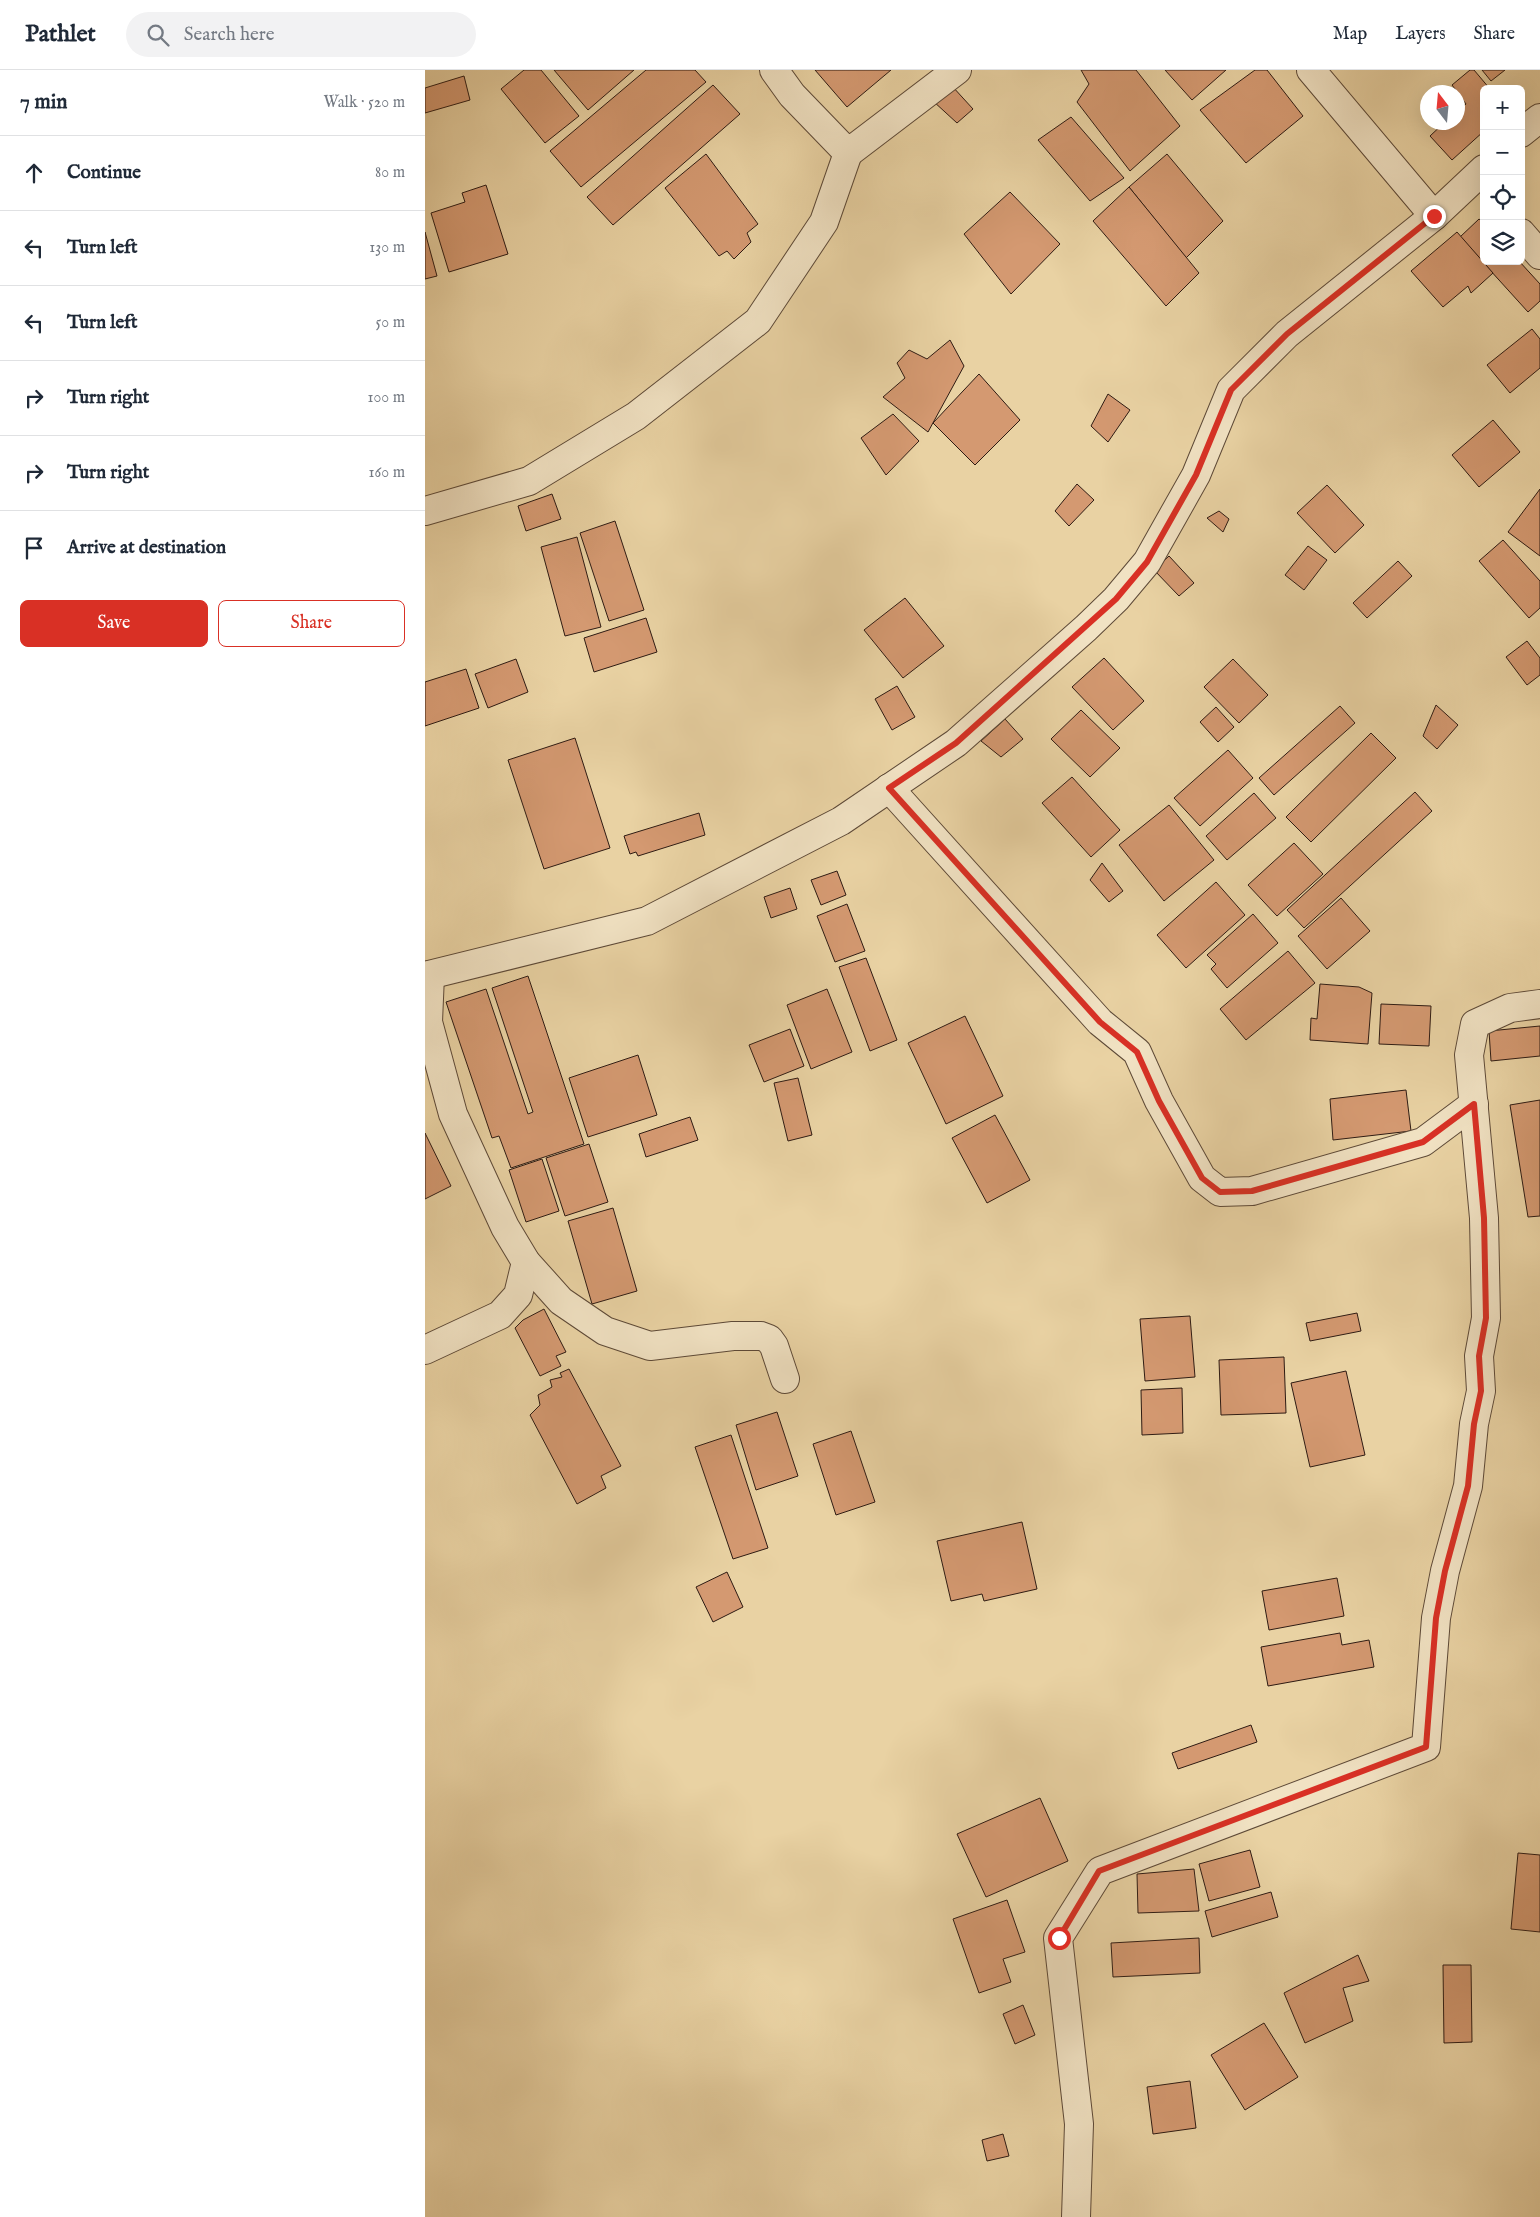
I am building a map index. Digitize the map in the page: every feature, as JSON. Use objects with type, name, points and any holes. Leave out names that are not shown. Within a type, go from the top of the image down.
[{"type":"street","points":[[774,70],[792,96],[848,153]]},
{"type":"street","points":[[425,511],[529,481],[636,416],[758,321],[824,222],[848,153],[957,70]]},
{"type":"street","points":[[1311,70],[1434,216]]},
{"type":"street","points":[[1525,130],[1540,118]]},
{"type":"street","points":[[785,1379],[774,1346],[769,1339],[761,1336],[733,1336],[650,1346],[605,1331],[561,1301],[526,1262],[505,1227],[453,1114],[428,1022],[428,975],[647,921],[841,821],[956,743],[1116,599],[1147,562],[1196,475],[1231,390],[1287,334],[1480,179]]},
{"type":"street","points":[[1525,238],[1540,255]]},
{"type":"street","points":[[889,788],[1100,1022],[1137,1052],[1159,1101],[1202,1178],[1220,1192],[1252,1191],[1423,1142],[1474,1104]]},
{"type":"street","points":[[1076,2217],[1079,2124],[1059,1938],[1099,1871],[1426,1747],[1436,1618],[1445,1571],[1468,1486],[1474,1424],[1481,1391],[1479,1356],[1486,1318],[1484,1218],[1469,1055],[1475,1024],[1511,1008],[1540,1004]]},
{"type":"street","points":[[425,1350],[500,1315],[518,1295],[526,1262]]},
{"type":"building","points":[[524,70],[541,70],[579,116],[545,143],[501,89]]},
{"type":"building","points":[[554,70],[634,70],[588,110]]},
{"type":"building","points":[[646,70],[695,70],[706,82],[581,187],[550,151]]},
{"type":"building","points":[[815,70],[891,70],[847,107]]},
{"type":"building","points":[[1081,70],[1136,70],[1180,126],[1130,171],[1077,102],[1089,84]]},
{"type":"building","points":[[1165,70],[1226,70],[1192,100]]},
{"type":"building","points":[[1255,70],[1267,70],[1303,116],[1246,163],[1200,110]]},
{"type":"building","points":[[1470,70],[1474,70],[1487,85],[1480,85],[1480,135],[1452,160],[1430,136],[1436,130],[1465,130],[1465,85],[1452,85]]},
{"type":"building","points":[[1482,70],[1505,70],[1491,81]]},
{"type":"building","points":[[464,76],[470,100],[425,113],[425,88]]},
{"type":"building","points":[[713,85],[740,114],[613,225],[587,197]]},
{"type":"building","points":[[952,86],[973,109],[957,123],[933,101]]},
{"type":"building","points":[[1071,117],[1124,178],[1090,201],[1038,140]]},
{"type":"building","points":[[706,154],[758,224],[747,233],[751,242],[734,259],[727,251],[719,256],[665,188]]},
{"type":"building","points":[[1167,154],[1223,221],[1186,258],[1129,187]]},
{"type":"building","points":[[486,185],[508,254],[449,272],[431,213],[465,202],[462,193]]},
{"type":"building","points":[[1129,187],[1199,273],[1166,306],[1093,221]]},
{"type":"building","points":[[1010,192],[1060,244],[1011,294],[964,234]]},
{"type":"building","points":[[1480,220],[1480,259],[1460,237]]},
{"type":"building","points":[[425,232],[437,276],[425,279]]},
{"type":"building","points":[[1457,232],[1480,258],[1480,265],[1486,265],[1493,273],[1471,293],[1468,286],[1443,307],[1411,271]]},
{"type":"building","points":[[1485,265],[1523,265],[1540,284],[1540,301],[1528,312]]},
{"type":"building","points":[[1532,329],[1540,339],[1540,368],[1510,393],[1487,365]]},
{"type":"building","points":[[950,340],[964,366],[928,432],[883,397],[905,378],[897,363],[909,350],[927,359]]},
{"type":"building","points":[[979,374],[1020,420],[975,465],[933,423]]},
{"type":"building","points":[[1108,394],[1130,410],[1108,442],[1091,426]]},
{"type":"building","points":[[893,414],[919,441],[886,475],[861,438]]},
{"type":"building","points":[[1493,420],[1520,452],[1479,487],[1452,455]]},
{"type":"building","points":[[1077,484],[1094,500],[1069,526],[1055,511]]},
{"type":"building","points":[[1327,485],[1364,525],[1335,553],[1297,513]]},
{"type":"building","points":[[1540,489],[1540,556],[1508,532]]},
{"type":"building","points":[[552,494],[561,519],[526,531],[518,506]]},
{"type":"building","points":[[1219,511],[1229,519],[1223,532],[1207,518]]},
{"type":"building","points":[[615,521],[644,610],[609,621],[580,533]]},
{"type":"building","points":[[577,537],[601,627],[565,636],[541,547]]},
{"type":"building","points":[[1503,540],[1540,581],[1540,608],[1529,618],[1479,561]]},
{"type":"building","points":[[1308,546],[1327,560],[1304,590],[1285,575]]},
{"type":"building","points":[[1169,556],[1194,583],[1179,596],[1154,570]]},
{"type":"building","points":[[1398,561],[1412,576],[1367,618],[1353,603]]},
{"type":"building","points":[[905,598],[944,646],[903,678],[864,630]]},
{"type":"building","points":[[646,618],[657,652],[594,672],[584,638]]},
{"type":"building","points":[[1527,641],[1540,658],[1540,675],[1527,685],[1506,657]]},
{"type":"building","points":[[1104,658],[1144,701],[1113,730],[1072,687]]},
{"type":"building","points":[[516,659],[528,692],[488,708],[475,674]]},
{"type":"building","points":[[1233,659],[1268,695],[1239,723],[1204,687]]},
{"type":"building","points":[[466,669],[479,708],[425,726],[425,682]]},
{"type":"building","points":[[897,686],[915,717],[892,730],[875,699]]},
{"type":"building","points":[[1436,705],[1458,725],[1437,749],[1423,736]]},
{"type":"building","points":[[1340,706],[1355,723],[1274,795],[1259,778]]},
{"type":"building","points":[[1216,707],[1234,727],[1218,742],[1200,722]]},
{"type":"building","points":[[1081,710],[1120,748],[1090,777],[1051,739]]},
{"type":"building","points":[[1005,719],[1023,739],[1001,757],[981,741]]},
{"type":"building","points":[[1371,733],[1396,758],[1311,842],[1286,817]]},
{"type":"building","points":[[575,738],[610,848],[544,869],[508,760]]},
{"type":"building","points":[[1228,750],[1253,778],[1200,826],[1174,798]]},
{"type":"building","points":[[1072,777],[1120,830],[1091,857],[1042,803]]},
{"type":"building","points":[[1415,792],[1432,811],[1304,928],[1287,910]]},
{"type":"building","points":[[1254,793],[1276,818],[1227,860],[1206,836]]},
{"type":"building","points":[[1169,805],[1214,860],[1164,901],[1119,845]]},
{"type":"building","points":[[699,813],[705,835],[638,856],[636,852],[630,854],[624,836]]},
{"type":"building","points":[[1294,843],[1323,874],[1277,916],[1248,885]]},
{"type":"building","points":[[1102,863],[1123,891],[1109,902],[1090,880]]},
{"type":"building","points":[[837,871],[846,895],[821,905],[811,880]]},
{"type":"building","points":[[1216,882],[1245,915],[1186,968],[1157,935]]},
{"type":"building","points":[[790,888],[797,909],[771,918],[764,897]]},
{"type":"building","points":[[1341,898],[1370,931],[1327,969],[1298,936]]},
{"type":"building","points":[[847,904],[865,951],[835,962],[817,916]]},
{"type":"building","points":[[1253,914],[1278,943],[1227,988],[1211,969],[1216,964],[1207,955]]},
{"type":"building","points":[[1288,951],[1315,983],[1246,1040],[1220,1009]]},
{"type":"building","points":[[866,958],[897,1040],[870,1051],[839,967]]},
{"type":"building","points":[[528,976],[584,1144],[511,1168],[499,1136],[492,1138],[446,1002],[486,989],[528,1114],[533,1112],[492,988]]},
{"type":"building","points":[[1320,984],[1359,987],[1372,993],[1368,1044],[1310,1040],[1311,1018],[1317,1019]]},
{"type":"building","points":[[827,989],[852,1052],[811,1069],[787,1005]]},
{"type":"building","points":[[1381,1004],[1431,1006],[1429,1046],[1379,1044]]},
{"type":"building","points":[[965,1016],[1003,1096],[946,1124],[908,1043]]},
{"type":"building","points":[[1540,1026],[1540,1056],[1491,1061],[1489,1031]]},
{"type":"building","points":[[790,1029],[804,1066],[764,1082],[749,1045]]},
{"type":"building","points":[[638,1055],[657,1115],[588,1137],[569,1078]]},
{"type":"building","points":[[798,1078],[812,1135],[788,1141],[774,1083]]},
{"type":"building","points":[[1406,1090],[1411,1131],[1333,1140],[1330,1099]]},
{"type":"building","points":[[1540,1100],[1540,1216],[1528,1217],[1510,1105]]},
{"type":"building","points":[[995,1115],[1030,1180],[987,1203],[952,1138]]},
{"type":"building","points":[[690,1117],[698,1140],[646,1157],[639,1134]]},
{"type":"building","points":[[425,1133],[451,1186],[425,1199]]},
{"type":"building","points":[[589,1144],[608,1202],[565,1216],[546,1158]]},
{"type":"building","points":[[542,1159],[559,1211],[526,1222],[509,1170]]},
{"type":"building","points":[[613,1208],[637,1291],[592,1304],[568,1221]]},
{"type":"building","points":[[544,1309],[566,1352],[556,1356],[561,1366],[540,1376],[515,1328],[523,1320]]},
{"type":"building","points":[[1357,1313],[1361,1331],[1310,1341],[1306,1323]]},
{"type":"building","points":[[1190,1316],[1195,1377],[1145,1381],[1140,1319]]},
{"type":"building","points":[[1284,1357],[1286,1413],[1221,1415],[1219,1360]]},
{"type":"building","points":[[569,1369],[621,1466],[601,1476],[606,1488],[577,1504],[530,1415],[540,1405],[538,1395],[552,1387],[550,1380],[562,1377],[560,1373]]},
{"type":"building","points":[[1346,1371],[1365,1455],[1310,1467],[1291,1383]]},
{"type":"building","points":[[1182,1388],[1183,1433],[1142,1435],[1141,1390]]},
{"type":"building","points":[[777,1412],[798,1476],[756,1490],[736,1425]]},
{"type":"building","points":[[851,1431],[875,1502],[836,1515],[813,1444]]},
{"type":"building","points":[[731,1435],[768,1548],[733,1559],[695,1447]]},
{"type":"building","points":[[1022,1522],[1037,1589],[984,1601],[982,1594],[951,1601],[937,1541]]},
{"type":"building","points":[[727,1572],[743,1607],[713,1622],[696,1587]]},
{"type":"building","points":[[1337,1578],[1344,1616],[1269,1630],[1262,1591]]},
{"type":"building","points":[[1340,1633],[1342,1645],[1369,1640],[1374,1667],[1268,1686],[1261,1647]]},
{"type":"building","points":[[1251,1725],[1257,1742],[1178,1769],[1172,1753]]},
{"type":"building","points":[[1040,1798],[1068,1861],[986,1897],[957,1834]]},
{"type":"building","points":[[1250,1850],[1260,1887],[1209,1901],[1199,1864]]},
{"type":"building","points":[[1518,1853],[1540,1855],[1540,1932],[1511,1929]]},
{"type":"building","points":[[1194,1869],[1199,1911],[1138,1913],[1137,1874]]},
{"type":"building","points":[[1271,1892],[1278,1917],[1212,1937],[1205,1911]]},
{"type":"building","points":[[1007,1900],[1025,1952],[1003,1959],[1011,1982],[979,1993],[953,1919]]},
{"type":"building","points":[[1199,1938],[1200,1973],[1113,1977],[1111,1943]]},
{"type":"building","points":[[1358,1955],[1369,1981],[1343,1988],[1353,2021],[1305,2043],[1284,1993]]},
{"type":"building","points":[[1443,1965],[1471,1965],[1472,2042],[1444,2043]]},
{"type":"building","points":[[1023,2005],[1035,2035],[1015,2044],[1003,2014]]},
{"type":"building","points":[[1264,2023],[1298,2077],[1245,2110],[1211,2055]]},
{"type":"building","points":[[1190,2081],[1196,2128],[1153,2134],[1147,2087]]},
{"type":"building","points":[[1003,2134],[1009,2156],[987,2161],[982,2140]]},
{"type":"route","points":[[1059,1938],[1099,1871],[1426,1747],[1436,1618],[1445,1571],[1468,1486],[1474,1424],[1481,1391],[1479,1356],[1486,1318],[1484,1218],[1474,1104],[1423,1142],[1252,1191],[1220,1192],[1202,1178],[1159,1101],[1137,1052],[1100,1022],[889,788],[956,743],[1116,599],[1147,562],[1196,475],[1231,390],[1287,334],[1434,216]]}]
